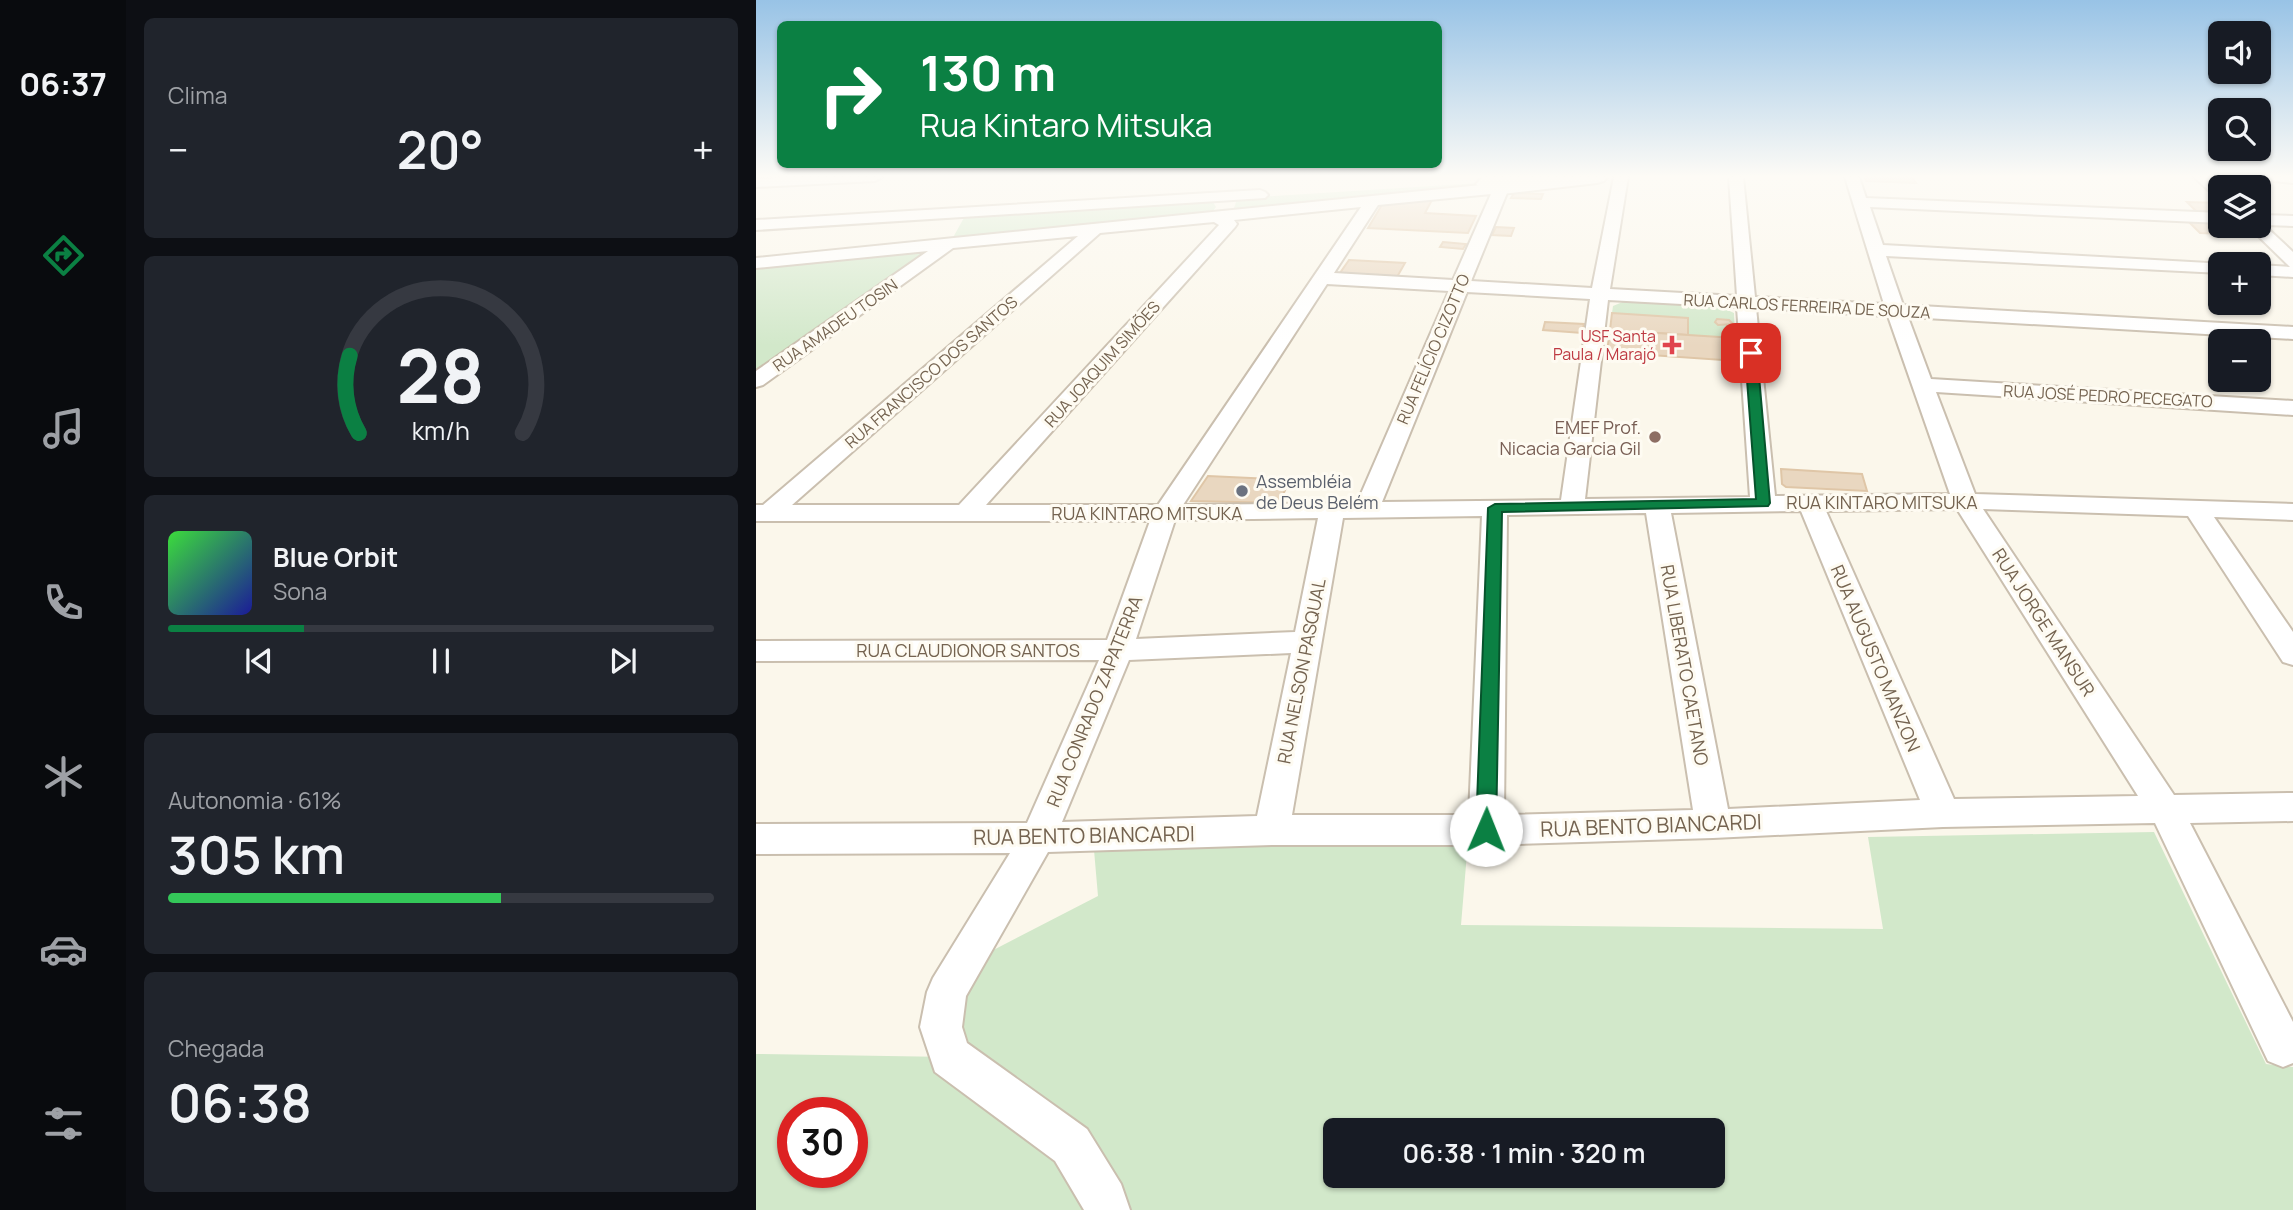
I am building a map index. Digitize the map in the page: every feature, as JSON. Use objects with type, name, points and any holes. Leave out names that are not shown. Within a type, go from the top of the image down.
[{"type":"street","points":[[756,263],[1067,233]]},
{"type":"street","name":"RUA FRANCISCO DOS SANTOS","points":[[762,513],[1090,233]]},
{"type":"street","name":"RUA JOAQUIM SIMÕES","points":[[966,513],[1215,233]]},
{"type":"street","name":"RUA CONRADO ZAPATERRA","points":[[1107,1210],[1105,1200],[1070,1145],[950,1057],[941,1027],[947,992],[1038,838],[1118,650],[1165,513],[1351,233]]},
{"type":"street","name":"RUA FELÍCIO CIZOTTO","points":[[1366,510],[1480,233]]},
{"type":"street","points":[[1572,507],[1600,295],[1611,233]]},
{"type":"street","points":[[1741,233],[1763,503]]},
{"type":"street","name":"RUA JORGE MANSUR","points":[[1871,233],[1965,501],[2165,809],[2283,1046]]},
{"type":"street","points":[[2268,238],[2293,262]]},
{"type":"street","name":"RUA AMADEU TOSIN","points":[[756,381],[948,245]]},
{"type":"street","points":[[1876,250],[2208,267]]},
{"type":"street","points":[[2271,271],[2293,272]]},
{"type":"street","name":"RUA CARLOS FERREIRA DE SOUZA","points":[[1322,278],[2293,333]]},
{"type":"street","name":"RUA JOSÉ PEDRO PECEGATO","points":[[1922,385],[2293,408]]},
{"type":"street","name":"RUA KINTARO MITSUKA","points":[[762,513],[1332,512],[1965,501],[2293,512]]},
{"type":"street","name":"RUA AUGUSTO MANZON","points":[[1810,502],[1943,813]]},
{"type":"street","name":"RUA LIBERATO CAETANO","points":[[1657,505],[1713,824]]},
{"type":"street","points":[[1486,830],[1495,508]]},
{"type":"street","points":[[2196,509],[2293,655]]},
{"type":"street","name":"RUA NELSON PASQUAL","points":[[1272,830],[1305,642],[1332,512]]},
{"type":"street","name":"RUA CLAUDIONOR SANTOS","points":[[756,651],[1118,650],[1305,642]]},
{"type":"street","name":"RUA BENTO BIANCARDI","points":[[756,839],[1038,838],[1272,830],[1486,830],[1713,824],[1943,813],[2293,807]]},
{"type":"green space","points":[[955,233],[1017,233],[951,241]]},
{"type":"green space","points":[[936,250],[756,377],[756,269]]},
{"type":"green space","points":[[1625,301],[1721,307],[1734,313],[1735,338],[1688,335],[1688,318],[1612,313],[1613,306]]},
{"type":"green space","points":[[2154,832],[2266,1064],[2293,1067],[2293,1210],[756,1210],[756,1054],[950,1057],[959,1052],[951,1022],[978,958],[1098,896],[1094,850],[1468,841],[1461,925],[1883,929],[1868,837]]},
{"type":"building","points":[[1493,233],[1512,233],[1511,236]]},
{"type":"building","points":[[1443,242],[1466,244],[1463,249],[1440,247]]},
{"type":"building","points":[[1349,260],[1405,263],[1397,277],[1340,273]]},
{"type":"building","points":[[1612,313],[1688,318],[1688,335],[1610,330]]},
{"type":"building","points":[[1717,319],[1729,320],[1733,324],[1718,325],[1715,322]]},
{"type":"building","points":[[1545,322],[1584,324],[1582,333],[1543,330]]},
{"type":"building","name":"USF Santa Paula / Marajó","points":[[1610,330],[1735,338],[1737,361],[1607,352]]},
{"type":"building","points":[[1781,469],[1862,474],[1867,491],[1786,487],[1782,484]]},
{"type":"building","name":"Assembléia de Deus Belém","points":[[1208,476],[1290,480],[1279,503],[1191,501]]},
{"type":"place","name":"USF Santa Paula / Marajó","points":[[1672,345]]},
{"type":"place","name":"EMEF Prof. Nicacia Garcia Gil","points":[[1655,437]]},
{"type":"place","name":"Assembléia de Deus Belém","points":[[1242,491]]},
{"type":"route","points":[[1486,830],[1495,508],[1763,503],[1751,353]]}]
